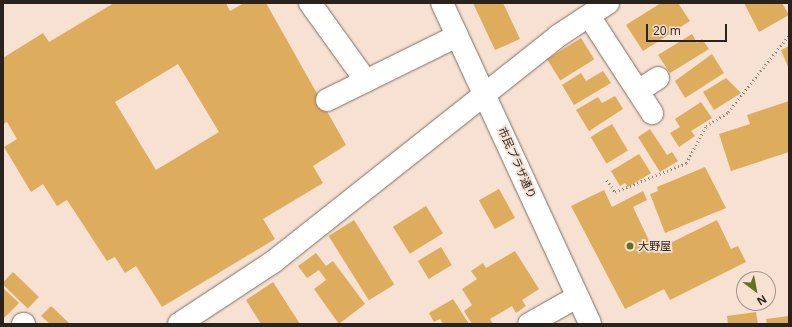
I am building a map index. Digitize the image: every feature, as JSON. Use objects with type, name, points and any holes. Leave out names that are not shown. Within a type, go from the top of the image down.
[{"type":"street","points":[[310,3],[366,81]]},
{"type":"street","name":"市民プラザ通り","points":[[442,3],[590,324]]},
{"type":"street","points":[[179,324],[273,262],[484,94],[608,3]]},
{"type":"street","points":[[589,16],[652,113]]},
{"type":"street","points":[[327,100],[457,36]]},
{"type":"street","points":[[638,91],[658,78]]},
{"type":"street","points":[[529,324],[577,297]]},
{"type":"path","points":[[607,180],[616,192],[686,163],[706,126],[728,112],[789,35]]},
{"type":"building","points":[[114,3],[226,3],[230,11],[244,3],[266,3],[346,145],[313,166],[323,183],[263,219],[275,239],[162,307],[136,266],[125,273],[115,257],[107,261],[67,200],[57,206],[43,184],[31,192],[4,147],[17,139],[7,122],[3,124],[3,58],[43,33],[49,42]],"holes":[[[178,64],[219,132],[156,170],[115,102]]]},
{"type":"building","points":[[473,3],[503,3],[520,39],[495,50]]},
{"type":"building","points":[[661,3],[678,3],[690,21],[643,51],[626,25]]},
{"type":"building","points":[[744,3],[782,3],[789,15],[759,32]]},
{"type":"building","points":[[692,34],[697,43],[702,39],[709,49],[670,73],[658,55]]},
{"type":"building","points":[[581,38],[594,59],[560,80],[547,59]]},
{"type":"building","points":[[789,46],[789,69],[781,50]]},
{"type":"building","points":[[712,54],[724,73],[685,98],[675,81]]},
{"type":"building","points":[[603,71],[611,83],[574,105],[562,85],[581,73],[586,81]]},
{"type":"building","points":[[726,78],[741,93],[714,110],[703,92]]},
{"type":"building","points":[[615,96],[623,109],[589,131],[576,110],[598,97],[602,103]]},
{"type":"building","points":[[789,101],[789,152],[731,171],[719,134],[750,124],[747,115]]},
{"type":"building","points":[[701,102],[712,118],[691,131],[695,136],[679,147],[670,133],[680,127],[675,119]]},
{"type":"building","points":[[612,124],[628,151],[607,163],[591,137]]},
{"type":"building","points":[[650,129],[667,155],[672,152],[678,161],[660,172],[638,137]]},
{"type":"building","points":[[639,154],[651,173],[628,187],[625,183],[620,186],[611,171]]},
{"type":"building","points":[[705,167],[726,208],[665,233],[650,194],[658,191],[657,187]]},
{"type":"building","points":[[499,189],[515,218],[495,229],[479,200]]},
{"type":"building","points":[[604,190],[612,207],[643,191],[647,200],[633,207],[654,251],[717,220],[731,249],[738,246],[746,262],[670,300],[664,289],[625,309],[571,206]]},
{"type":"building","points":[[426,206],[443,233],[410,254],[393,227]]},
{"type":"building","points":[[354,220],[394,284],[369,300],[329,236]]},
{"type":"building","points":[[441,247],[452,265],[429,279],[418,261]]},
{"type":"building","points":[[515,251],[539,289],[522,300],[526,306],[516,313],[512,306],[490,319],[493,324],[472,324],[464,311],[472,305],[462,289],[477,279],[471,271],[483,263],[486,268]]},
{"type":"building","points":[[316,253],[326,266],[333,261],[365,304],[339,324],[314,289],[326,280],[319,270],[307,278],[298,266]]},
{"type":"building","points":[[13,272],[39,297],[28,309],[3,285],[3,282]]},
{"type":"building","points":[[273,282],[300,324],[261,324],[246,300]]},
{"type":"building","points":[[3,288],[19,303],[3,319]]},
{"type":"building","points":[[453,299],[469,324],[443,324],[440,319],[434,322],[429,313]]},
{"type":"building","points":[[51,306],[70,324],[50,324],[41,316]]},
{"type":"building","points":[[756,312],[758,324],[728,324],[727,316]]},
{"type":"building","points":[[789,316],[789,324],[767,324],[766,319]]},
{"type":"place","name":"大野屋","points":[[630,246]]}]
